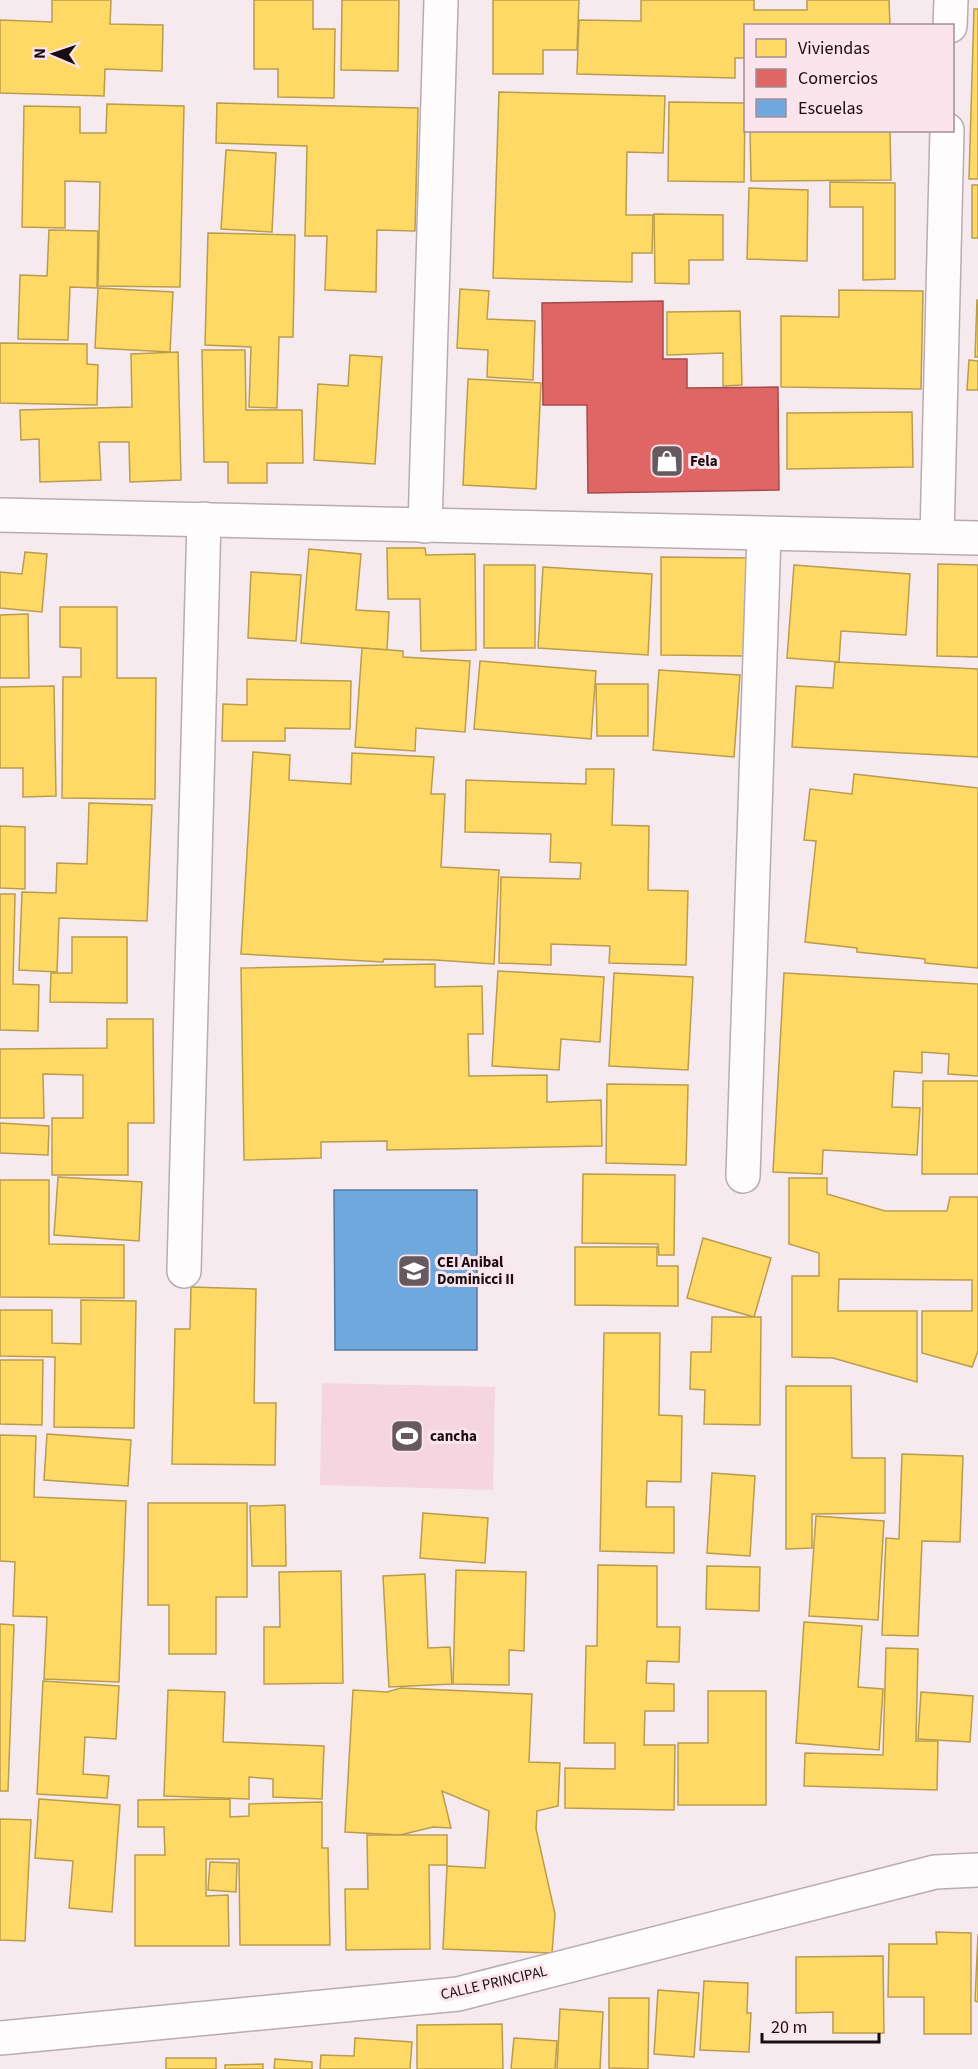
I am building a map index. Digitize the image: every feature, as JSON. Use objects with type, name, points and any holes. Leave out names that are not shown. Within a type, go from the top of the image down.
[{"type":"street","points":[[425,526],[441,0]]},
{"type":"street","points":[[950,24],[951,0]]},
{"type":"street","points":[[937,537],[947,132]]},
{"type":"street","points":[[0,516],[978,538]]},
{"type":"street","points":[[184,1271],[204,519]]},
{"type":"street","points":[[743,1176],[764,534]]},
{"type":"street","name":"CALLE PRINCIPAL","points":[[0,2038],[458,1994],[935,1872],[978,1870]]},
{"type":"shaded area","name":"cancha","points":[[322,1383],[495,1387],[493,1490],[320,1485]]},
{"type":"building: Viviendas","points":[[52,0],[111,0],[110,24],[163,25],[162,71],[105,69],[104,96],[0,93],[0,20],[52,22]]},
{"type":"building: Viviendas","points":[[254,0],[313,0],[313,29],[335,29],[334,98],[278,97],[278,69],[254,69]]},
{"type":"building: Viviendas","points":[[342,0],[399,0],[398,71],[341,70]]},
{"type":"building: Viviendas","points":[[493,0],[579,0],[577,50],[543,50],[543,74],[493,74]]},
{"type":"building: Viviendas","points":[[641,0],[754,0],[754,10],[807,10],[807,0],[889,0],[890,24],[744,24],[744,58],[735,58],[735,78],[577,74],[579,20],[641,21]]},
{"type":"building: Viviendas","points":[[974,9],[978,9],[978,179],[969,179]]},
{"type":"building: Viviendas","points":[[499,92],[665,96],[663,153],[627,152],[626,215],[653,215],[652,253],[632,253],[632,282],[493,278]]},
{"type":"building: Viviendas","points":[[669,102],[744,103],[744,182],[668,181]]},
{"type":"building: Viviendas","points":[[217,103],[418,108],[415,231],[377,230],[376,292],[325,290],[327,236],[305,236],[307,146],[216,143]]},
{"type":"building: Viviendas","points":[[107,104],[184,106],[180,287],[98,286],[100,182],[65,181],[65,228],[22,227],[24,106],[80,107],[80,133],[106,133]]},
{"type":"building: Viviendas","points":[[750,132],[890,132],[891,180],[751,181]]},
{"type":"building: Viviendas","points":[[226,150],[276,153],[272,232],[221,229]]},
{"type":"building: Viviendas","points":[[830,182],[895,183],[895,279],[863,280],[863,207],[830,207]]},
{"type":"building: Viviendas","points":[[972,185],[978,185],[978,238],[972,238]]},
{"type":"building: Viviendas","points":[[749,188],[808,190],[807,261],[747,259]]},
{"type":"building: Viviendas","points":[[654,214],[723,215],[723,260],[689,260],[689,284],[655,283]]},
{"type":"building: Viviendas","points":[[49,230],[98,231],[97,288],[70,287],[68,340],[18,339],[20,275],[47,276]]},
{"type":"building: Viviendas","points":[[208,233],[295,235],[293,337],[279,337],[277,408],[249,407],[251,347],[205,345]]},
{"type":"building: Viviendas","points":[[98,288],[173,292],[170,352],[95,348]]},
{"type":"building: Viviendas","points":[[460,289],[489,291],[487,319],[535,321],[533,380],[487,377],[488,350],[457,348]]},
{"type":"building: Viviendas","points":[[839,290],[923,291],[921,389],[781,387],[781,316],[839,317]]},
{"type":"building: Viviendas","points":[[977,300],[978,357],[975,357]]},
{"type":"building: Viviendas","points":[[740,311],[742,385],[723,386],[723,353],[667,355],[667,312]]},
{"type":"building: Viviendas","points":[[0,343],[87,344],[87,364],[98,365],[97,405],[0,403]]},
{"type":"building: Viviendas","points":[[202,350],[245,350],[246,410],[302,410],[303,463],[267,463],[267,483],[228,483],[228,462],[204,462]]},
{"type":"building: Viviendas","points":[[178,352],[181,480],[130,482],[129,442],[99,442],[101,480],[40,482],[39,439],[21,440],[20,410],[132,407],[131,354]]},
{"type":"building: Viviendas","points":[[350,355],[382,357],[375,464],[314,460],[318,384],[348,386]]},
{"type":"building: Viviendas","points":[[969,360],[978,361],[978,390],[967,390]]},
{"type":"building: Viviendas","points":[[468,379],[541,383],[536,489],[463,485]]},
{"type":"building: Viviendas","points":[[912,412],[913,467],[787,469],[787,413]]},
{"type":"building: Viviendas","points":[[387,548],[425,548],[426,555],[475,554],[476,650],[421,651],[420,599],[388,599]]},
{"type":"building: Viviendas","points":[[309,549],[361,554],[356,610],[389,612],[387,650],[301,643]]},
{"type":"building: Viviendas","points":[[25,552],[47,554],[42,612],[0,608],[0,572],[22,574]]},
{"type":"building: Viviendas","points":[[661,557],[747,558],[746,656],[661,655]]},
{"type":"building: Viviendas","points":[[938,564],[978,565],[978,657],[937,656]]},
{"type":"building: Viviendas","points":[[484,565],[535,565],[535,648],[484,648]]},
{"type":"building: Viviendas","points":[[794,565],[910,574],[906,635],[841,631],[839,662],[787,658]]},
{"type":"building: Viviendas","points":[[543,567],[652,574],[648,655],[538,648]]},
{"type":"building: Viviendas","points":[[251,572],[301,575],[296,641],[248,638]]},
{"type":"building: Viviendas","points":[[60,607],[117,607],[117,678],[156,678],[155,799],[62,798],[63,677],[81,677],[81,648],[60,647]]},
{"type":"building: Viviendas","points":[[28,614],[29,678],[0,678],[0,615]]},
{"type":"building: Viviendas","points":[[362,648],[403,651],[403,657],[470,661],[465,732],[416,728],[415,751],[355,747]]},
{"type":"building: Viviendas","points":[[480,661],[596,671],[591,739],[474,729]]},
{"type":"building: Viviendas","points":[[835,662],[978,669],[978,757],[792,747],[796,686],[833,688]]},
{"type":"building: Viviendas","points":[[659,670],[740,675],[734,757],[653,750]]},
{"type":"building: Viviendas","points":[[247,679],[351,681],[350,729],[285,728],[285,741],[222,741],[223,704],[247,705]]},
{"type":"building: Viviendas","points":[[596,684],[648,684],[648,736],[597,736]]},
{"type":"building: Viviendas","points":[[54,686],[56,796],[23,797],[23,768],[0,768],[0,687]]},
{"type":"building: Viviendas","points":[[253,752],[290,755],[289,780],[351,784],[352,753],[434,757],[431,794],[445,794],[441,867],[499,870],[494,964],[384,959],[383,962],[241,954]]},
{"type":"building: Viviendas","points":[[586,769],[614,769],[612,825],[649,826],[648,890],[688,891],[686,965],[609,963],[610,946],[551,944],[551,965],[499,963],[501,877],[580,879],[581,863],[550,862],[551,834],[465,832],[466,780],[586,784]]},
{"type":"building: Viviendas","points":[[854,774],[978,788],[978,968],[925,963],[925,959],[857,952],[857,948],[805,942],[816,841],[804,840],[810,789],[852,794]]},
{"type":"building: Viviendas","points":[[89,803],[152,805],[147,921],[59,918],[57,972],[19,970],[22,892],[56,893],[57,863],[87,864]]},
{"type":"building: Viviendas","points":[[0,826],[25,827],[25,889],[0,888]]},
{"type":"building: Viviendas","points":[[0,894],[15,894],[13,984],[39,985],[38,1031],[0,1030]]},
{"type":"building: Viviendas","points":[[72,937],[127,937],[127,1003],[50,1002],[51,973],[72,973]]},
{"type":"building: Viviendas","points":[[435,964],[435,987],[482,986],[483,1034],[468,1034],[469,1076],[547,1075],[547,1102],[601,1100],[602,1146],[387,1150],[387,1141],[321,1142],[321,1158],[244,1160],[241,968]]},
{"type":"building: Viviendas","points":[[498,971],[604,977],[600,1042],[561,1039],[559,1070],[492,1066]]},
{"type":"building: Viviendas","points":[[614,973],[693,977],[688,1070],[609,1066]]},
{"type":"building: Viviendas","points":[[784,973],[978,984],[978,1076],[948,1074],[949,1054],[922,1052],[922,1073],[894,1071],[892,1107],[920,1108],[917,1155],[823,1150],[822,1174],[773,1172]]},
{"type":"building: Viviendas","points":[[107,1019],[153,1019],[154,1123],[128,1123],[128,1175],[52,1175],[52,1118],[83,1118],[83,1075],[43,1074],[44,1118],[0,1118],[0,1049],[107,1048]]},
{"type":"building: Viviendas","points":[[923,1081],[978,1081],[978,1174],[922,1174]]},
{"type":"building: Viviendas","points":[[607,1084],[688,1085],[686,1165],[606,1163]]},
{"type":"building: Viviendas","points":[[0,1123],[49,1126],[48,1155],[0,1153]]},
{"type":"building: Viviendas","points":[[583,1174],[675,1175],[674,1255],[659,1255],[658,1244],[582,1243]]},
{"type":"building: Viviendas","points":[[58,1177],[142,1182],[139,1241],[54,1235]]},
{"type":"building: Viviendas","points":[[789,1178],[827,1178],[827,1194],[885,1211],[947,1211],[950,1197],[978,1197],[978,1351],[972,1367],[922,1353],[922,1311],[972,1311],[972,1280],[839,1279],[838,1311],[917,1311],[917,1382],[833,1358],[792,1357],[792,1276],[819,1276],[819,1253],[789,1244]]},
{"type":"building: Viviendas","points":[[0,1180],[49,1180],[49,1244],[124,1245],[124,1298],[0,1297]]},
{"type":"building: Viviendas","points":[[703,1238],[771,1258],[754,1317],[687,1298]]},
{"type":"building: Viviendas","points":[[575,1247],[657,1247],[657,1266],[678,1266],[678,1306],[575,1305]]},
{"type":"building: Viviendas","points":[[191,1287],[256,1289],[254,1403],[276,1403],[275,1465],[172,1464],[175,1329],[190,1329]]},
{"type":"building: Viviendas","points":[[81,1300],[136,1301],[134,1428],[54,1427],[55,1357],[0,1356],[0,1310],[52,1310],[52,1343],[81,1344]]},
{"type":"building: Viviendas","points":[[712,1317],[761,1317],[760,1425],[704,1424],[705,1390],[690,1389],[691,1352],[711,1352]]},
{"type":"building: Viviendas","points":[[604,1333],[660,1333],[659,1415],[682,1416],[681,1482],[647,1481],[646,1507],[674,1507],[674,1553],[600,1551]]},
{"type":"building: Viviendas","points":[[0,1360],[43,1360],[42,1425],[0,1424]]},
{"type":"building: Viviendas","points":[[786,1386],[851,1386],[852,1458],[885,1458],[885,1513],[812,1514],[812,1548],[786,1549]]},
{"type":"building: Viviendas","points":[[47,1434],[131,1440],[128,1486],[44,1480]]},
{"type":"building: Viviendas","points":[[0,1435],[36,1436],[34,1497],[126,1501],[119,1682],[44,1679],[47,1617],[13,1616],[15,1562],[0,1561]]},
{"type":"building: Viviendas","points":[[902,1454],[963,1456],[960,1542],[922,1541],[918,1636],[882,1635],[886,1538],[899,1539]]},
{"type":"building: Viviendas","points":[[712,1473],[755,1476],[750,1556],[707,1553]]},
{"type":"building: Viviendas","points":[[148,1503],[247,1503],[247,1597],[216,1597],[216,1654],[169,1654],[169,1605],[148,1605]]},
{"type":"building: Viviendas","points":[[285,1505],[286,1566],[252,1566],[250,1506]]},
{"type":"building: Viviendas","points":[[423,1513],[488,1518],[485,1563],[420,1558]]},
{"type":"building: Viviendas","points":[[816,1516],[884,1521],[878,1620],[809,1616]]},
{"type":"building: Viviendas","points":[[598,1565],[657,1566],[657,1627],[680,1627],[679,1662],[647,1661],[646,1683],[674,1684],[674,1711],[645,1711],[644,1745],[675,1745],[674,1810],[565,1808],[565,1768],[615,1769],[615,1743],[584,1743],[586,1646],[597,1646]]},
{"type":"building: Viviendas","points":[[707,1566],[760,1567],[759,1611],[706,1609]]},
{"type":"building: Viviendas","points":[[456,1570],[526,1572],[524,1651],[509,1650],[509,1685],[453,1684]]},
{"type":"building: Viviendas","points":[[341,1571],[343,1683],[264,1684],[264,1627],[280,1627],[279,1572]]},
{"type":"building: Viviendas","points":[[425,1574],[428,1648],[450,1647],[452,1684],[389,1687],[383,1576]]},
{"type":"building: Viviendas","points":[[804,1622],[862,1626],[858,1687],[883,1689],[879,1750],[796,1743]]},
{"type":"building: Viviendas","points":[[0,1624],[14,1625],[8,1791],[0,1791]]},
{"type":"building: Viviendas","points":[[886,1648],[918,1649],[916,1741],[938,1741],[937,1790],[804,1786],[805,1753],[883,1755]]},
{"type":"building: Viviendas","points":[[43,1681],[119,1686],[116,1739],[85,1737],[83,1774],[109,1776],[107,1798],[37,1794]]},
{"type":"building: Viviendas","points":[[401,1688],[532,1694],[529,1762],[560,1763],[558,1806],[537,1811],[536,1829],[555,1914],[552,1953],[443,1949],[447,1866],[485,1868],[489,1811],[442,1791],[451,1828],[433,1827],[400,1835],[345,1832],[353,1690],[387,1692]]},
{"type":"building: Viviendas","points":[[168,1690],[225,1692],[223,1742],[324,1746],[322,1799],[273,1797],[273,1779],[249,1777],[249,1799],[164,1796]]},
{"type":"building: Viviendas","points":[[708,1691],[766,1691],[766,1805],[678,1805],[678,1743],[708,1743]]},
{"type":"building: Viviendas","points":[[921,1692],[973,1696],[970,1742],[918,1739]]},
{"type":"building: Viviendas","points":[[39,1799],[120,1805],[112,1912],[69,1908],[73,1861],[35,1858]]},
{"type":"building: Viviendas","points":[[230,1799],[230,1817],[249,1816],[249,1804],[322,1802],[322,1848],[328,1848],[330,1945],[240,1945],[239,1859],[206,1859],[206,1896],[228,1895],[229,1946],[135,1946],[135,1855],[165,1855],[164,1827],[138,1827],[138,1800]]},
{"type":"building: Viviendas","points":[[0,1819],[31,1820],[25,1941],[0,1940]]},
{"type":"building: Viviendas","points":[[367,1835],[447,1835],[447,1865],[429,1865],[430,1949],[346,1950],[345,1889],[368,1889]]},
{"type":"building: Viviendas","points":[[210,1862],[237,1863],[236,1892],[208,1890]]},
{"type":"building: Viviendas","points":[[936,1932],[971,1933],[971,2034],[924,2034],[924,1997],[888,1997],[889,1944],[937,1944]]},
{"type":"building: Viviendas","points":[[978,1934],[978,2002],[975,2001]]},
{"type":"building: Viviendas","points":[[883,1956],[884,2033],[833,2033],[833,2012],[796,2013],[796,1957]]},
{"type":"building: Viviendas","points":[[704,1981],[748,1983],[747,2013],[751,2013],[749,2052],[700,2050]]},
{"type":"building: Viviendas","points":[[658,1990],[699,1993],[694,2057],[654,2054]]},
{"type":"building: Viviendas","points":[[609,1998],[649,1998],[648,2069],[609,2068]]},
{"type":"building: Viviendas","points":[[560,2009],[603,2012],[600,2069],[557,2069]]},
{"type":"building: Viviendas","points":[[502,2024],[503,2069],[417,2069],[417,2025]]},
{"type":"building: Viviendas","points":[[355,2038],[412,2042],[410,2069],[320,2069],[321,2055],[354,2056]]},
{"type":"building: Viviendas","points":[[514,2038],[557,2041],[555,2069],[511,2069]]},
{"type":"building: Viviendas","points":[[166,2058],[216,2058],[216,2069],[166,2069]]},
{"type":"building: Viviendas","points":[[275,2059],[312,2062],[312,2069],[274,2069]]},
{"type":"building: Viviendas","points":[[263,2064],[263,2069],[225,2069],[225,2065]]},
{"type":"building: Comercios","points":[[663,301],[663,359],[687,359],[687,388],[778,387],[779,490],[588,493],[587,405],[543,405],[542,303]]},
{"type":"building: Escuelas","points":[[334,1190],[477,1190],[477,1350],[335,1350]]},
{"type":"place","name":"Fela","points":[[667,461]]},
{"type":"place","name":"CEI Anibal Dominicci II","points":[[414,1271]]},
{"type":"place","name":"cancha","points":[[407,1436]]}]
